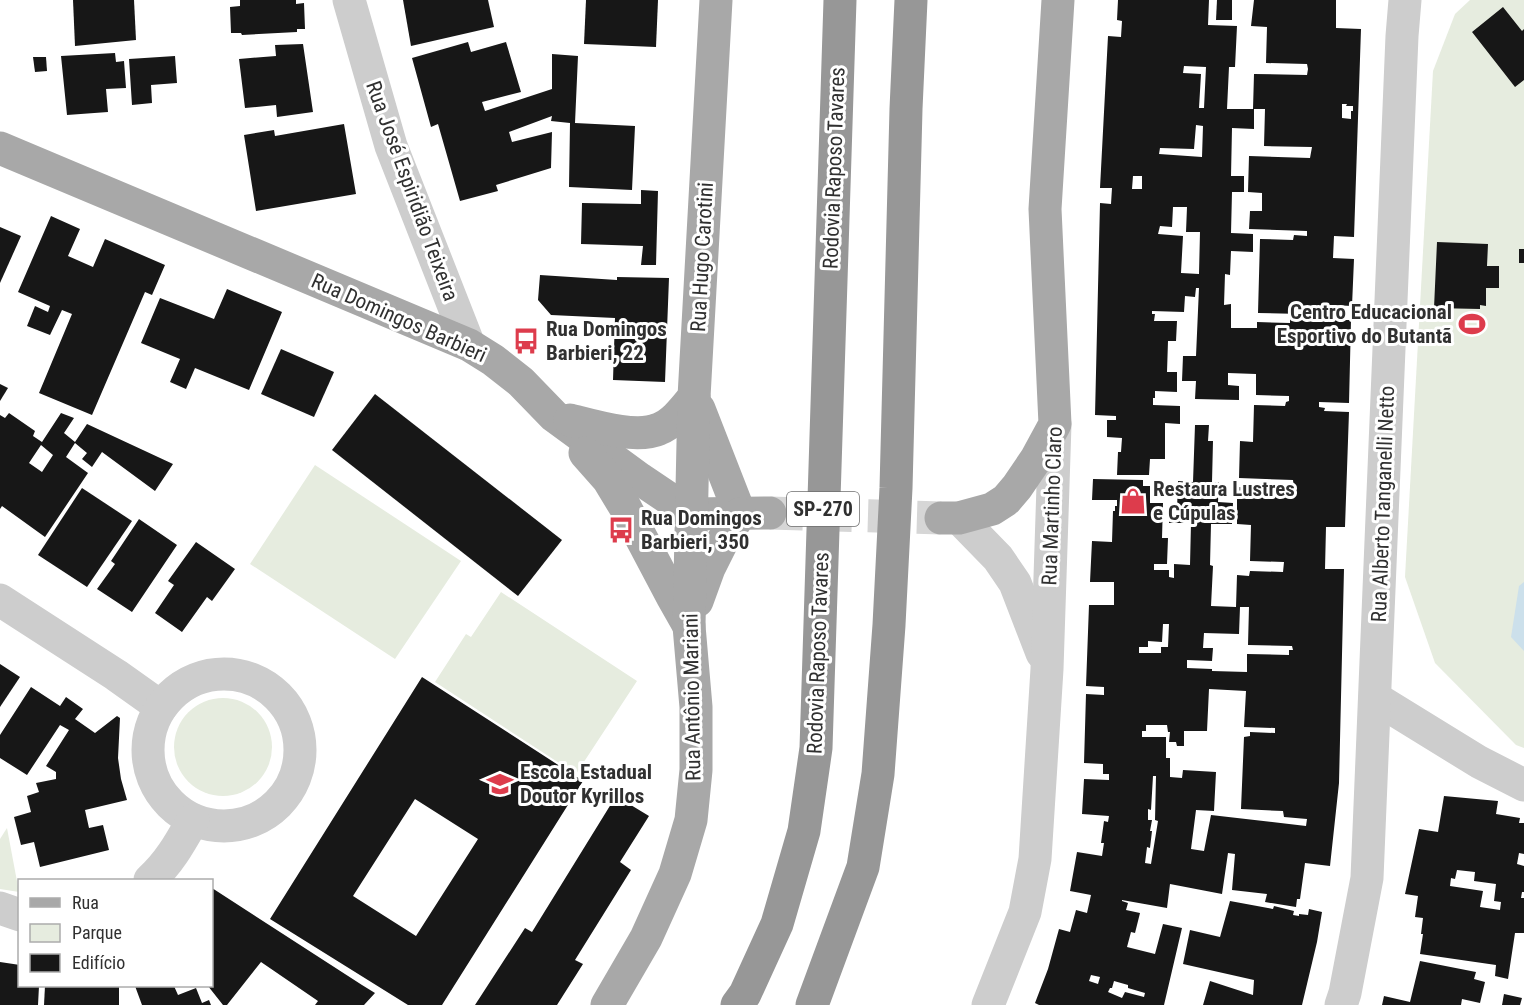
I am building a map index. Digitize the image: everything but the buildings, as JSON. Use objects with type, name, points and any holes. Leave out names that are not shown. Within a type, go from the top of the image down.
[{"type":"highway","name":"Rodovia Raposo Tavares","points":[[737,1005],[745,994],[777,924],[804,831],[816,748],[840,0]]},
{"type":"highway","points":[[812,1005],[863,867],[878,774],[896,489],[911,0]]},
{"type":"main road","name":"Rua Hugo Carotini","points":[[692,514],[694,397],[716,0]]},
{"type":"main road","name":"Rua Martinho Claro","points":[[1055,424],[1046,209],[1058,0]]},
{"type":"main road","name":"Rua Domingos Barbieri","points":[[0,148],[469,345],[521,382],[554,416],[639,479],[692,514]]},
{"type":"main road","points":[[554,416],[606,429],[642,433],[659,429],[676,418],[694,397],[755,514]]},
{"type":"main road","points":[[554,416],[608,479],[689,626]]},
{"type":"main road","points":[[950,518],[992,509],[1006,500],[1036,459],[1055,424]]},
{"type":"main road","points":[[692,514],[755,514]]},
{"type":"main road","name":"Rua Antônio Mariani","points":[[607,1005],[646,938],[675,874],[692,820],[696,770],[696,707],[689,626],[692,514]]},
{"type":"main road","points":[[689,626],[709,568],[722,542],[755,514]]},
{"type":"street","name":"Rua José Espiridião Teixeira","points":[[349,0],[392,146],[469,345]]},
{"type":"street","name":"Rua Alberto Tanganelli Netto","points":[[1341,1005],[1367,878],[1405,0]]},
{"type":"street","name":"Rua Martinho Claro","points":[[988,1005],[1024,912],[1035,859],[1047,669],[1055,424]]},
{"type":"street","points":[[950,518],[998,558],[1015,583],[1047,669]]},
{"type":"street","points":[[0,600],[161,707]]},
{"type":"street","points":[[230,674],[256,680],[278,695],[294,717],[300,742],[298,769],[287,793],[269,812],[245,824],[219,827],[193,820],[171,806],[155,784],[148,758],[150,731],[161,707],[180,687],[204,676],[230,674]]},
{"type":"street","points":[[1375,698],[1479,762],[1524,785]]},
{"type":"street","points":[[151,879],[163,869],[193,820]]},
{"type":"street","points":[[0,908],[18,914]]},
{"type":"green space","name":"Centro Educacional Esportivo do Butantã","points":[[1470,0],[1524,0],[1524,748],[1516,745],[1435,663],[1405,577],[1433,71],[1455,14]]},
{"type":"green space","points":[[315,465],[461,561],[395,659],[250,564]]},
{"type":"green space","points":[[501,592],[637,681],[576,774],[435,682],[466,634],[471,637]]},
{"type":"green space","points":[[223,698],[242,702],[258,712],[268,728],[272,747],[268,766],[258,782],[242,792],[223,796],[204,792],[188,782],[178,766],[174,747],[178,728],[188,712],[204,702]]},
{"type":"green space","points":[[7,828],[18,892],[0,889],[0,839]]},
{"type":"water","points":[[1524,582],[1524,651],[1511,637],[1519,586]]},
{"type":"tunnel","points":[[770,513],[941,518]]},
{"type":"place","name":"Centro Educacional Esportivo do Butantã","points":[[1472,324]]},
{"type":"place","name":"Rua Domingos Barbieri, 22","points":[[526,341]]},
{"type":"place","name":"Restaura Lustres e Cúpulas","points":[[1133,501]]},
{"type":"place","name":"Rua Domingos Barbieri, 350","points":[[621,530]]},
{"type":"place","name":"Escola Estadual Doutor Kyrillos","points":[[500,784]]}]
